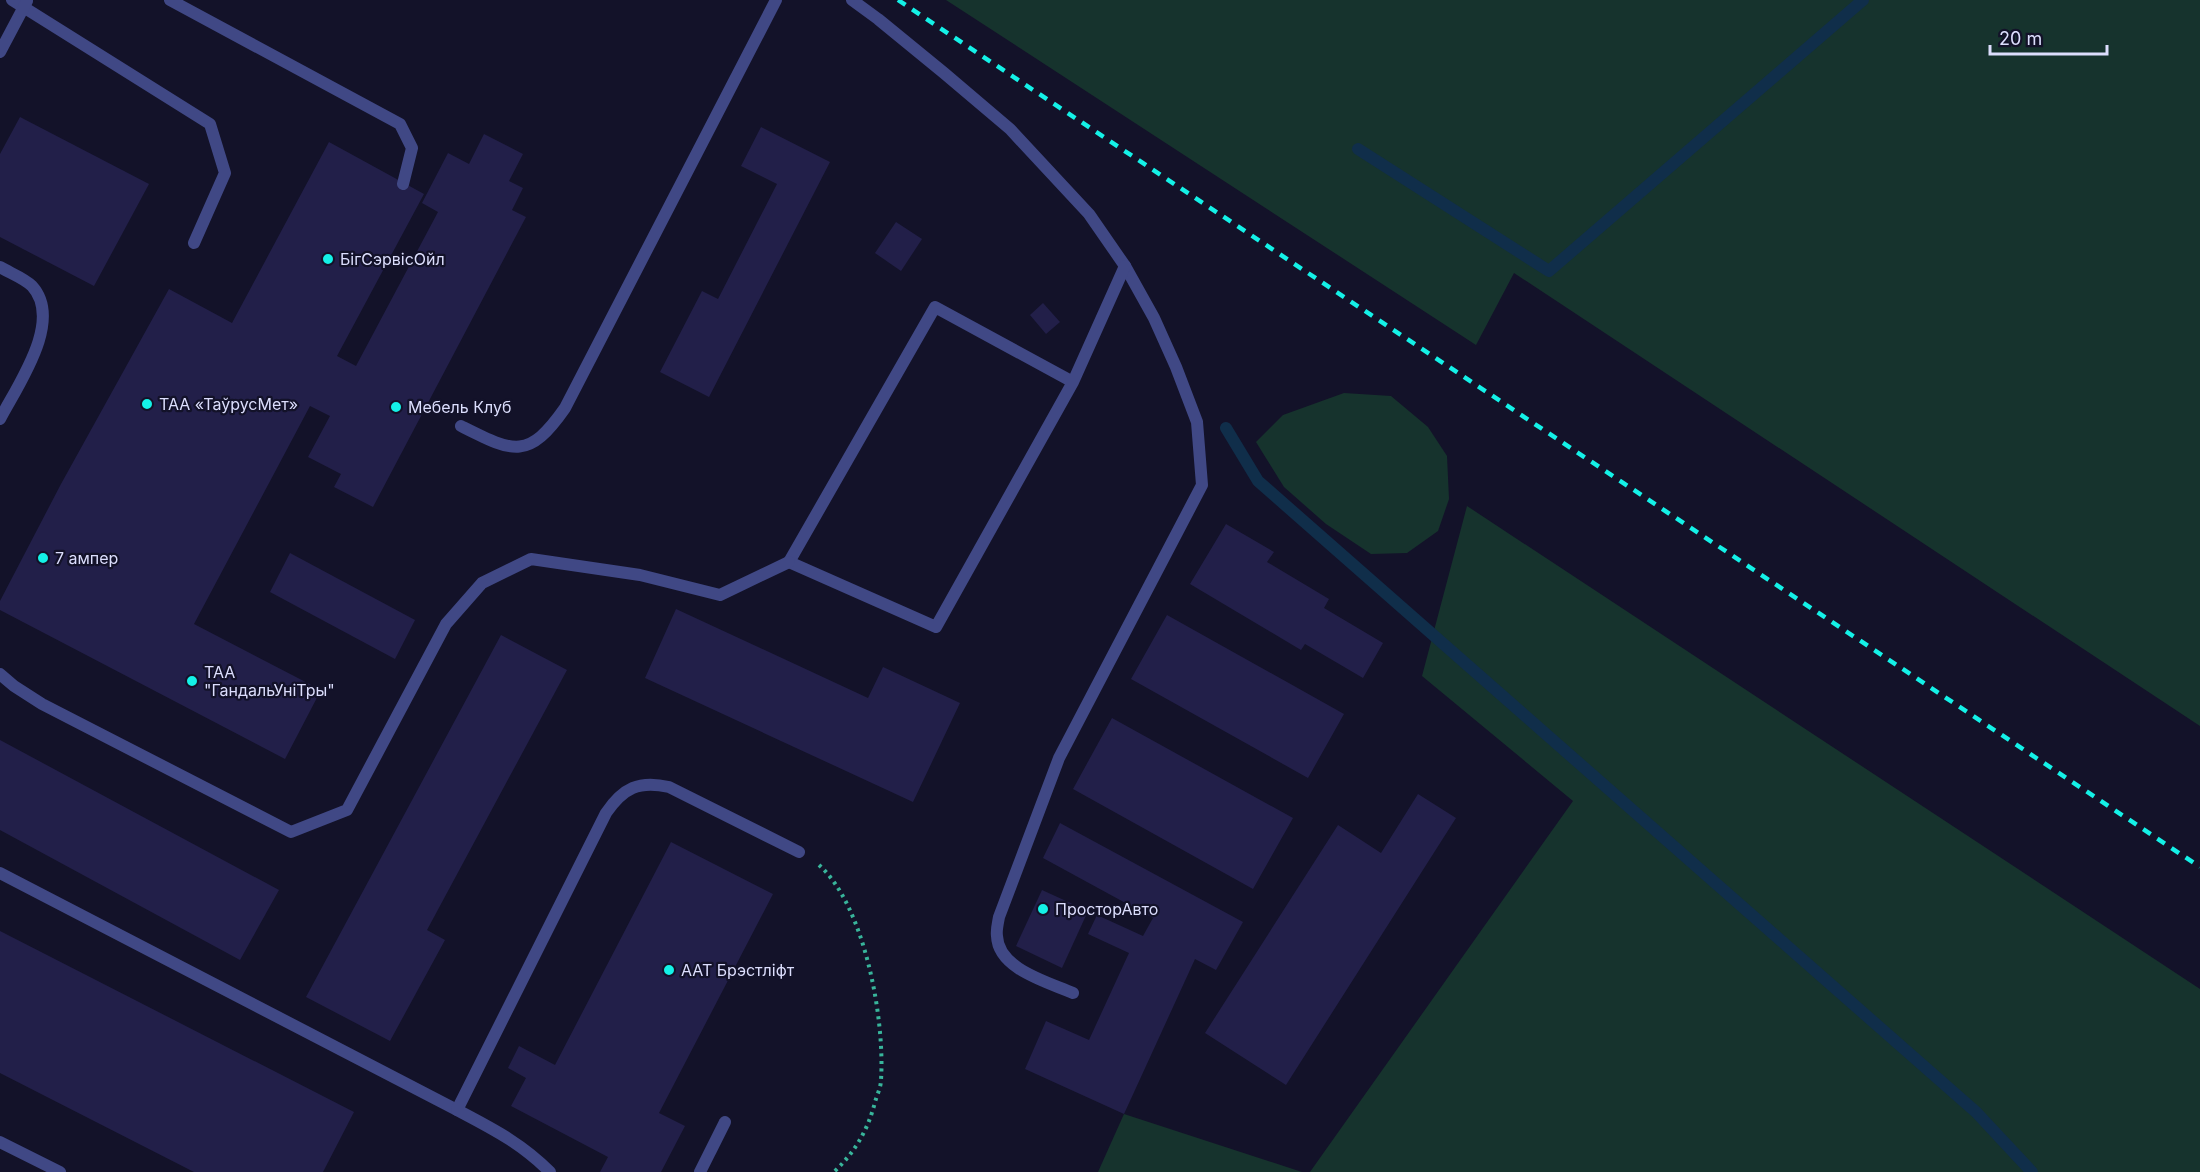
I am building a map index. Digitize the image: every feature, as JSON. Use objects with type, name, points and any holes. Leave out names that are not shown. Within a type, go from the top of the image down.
[{"type":"lane","points":[[12,0],[26,3],[210,124],[225,173],[194,243]]},
{"type":"lane","points":[[170,0],[400,124],[412,148],[403,184]]},
{"type":"lane","points":[[461,426],[504,446],[520,448],[537,441],[552,427],[565,408],[776,0]]},
{"type":"lane","points":[[852,0],[945,72],[1010,129],[1089,214],[1125,266],[1158,328],[1197,422],[1202,485],[1059,758],[999,917],[996,938],[1003,955],[1015,967],[1073,993]]},
{"type":"lane","points":[[0,52],[26,3]]},
{"type":"lane","points":[[789,562],[936,627],[1073,382],[1125,266]]},
{"type":"lane","points":[[0,267],[32,286],[44,312],[44,329],[38,347],[0,419]]},
{"type":"lane","points":[[0,674],[42,704],[291,832],[347,810],[446,624],[482,584],[531,559],[640,575],[720,595],[789,562],[935,307],[1073,382]]},
{"type":"lane","points":[[457,1110],[606,813],[625,792],[639,785],[654,783],[669,787],[799,852]]},
{"type":"lane","points":[[0,873],[514,1140],[550,1172]]},
{"type":"lane","points":[[700,1172],[725,1122]]},
{"type":"lane","points":[[0,1142],[60,1172]]},
{"type":"path","points":[[799,852],[828,872],[855,917],[868,964],[879,1022],[881,1082],[869,1124],[850,1156],[834,1172]]},
{"type":"green space","points":[[946,0],[2200,0],[2200,726],[1514,273],[1476,345]]},
{"type":"green space","points":[[1344,393],[1391,396],[1428,427],[1447,456],[1449,499],[1438,531],[1407,553],[1371,554],[1326,524],[1284,487],[1256,442],[1283,415]]},
{"type":"green space","points":[[1467,506],[2200,989],[2200,1172],[1310,1172],[1573,801],[1422,676]]},
{"type":"green space","points":[[1124,1114],[1302,1172],[1098,1172]]},
{"type":"building","points":[[20,117],[149,184],[94,286],[0,237],[0,154]]},
{"type":"building","points":[[761,127],[830,162],[709,397],[660,372],[702,291],[718,299],[777,184],[741,166]]},
{"type":"building","points":[[484,134],[523,154],[509,181],[523,188],[512,210],[526,217],[373,507],[334,487],[341,474],[308,457],[330,416],[310,406],[194,624],[321,690],[285,759],[0,610],[0,601],[61,484],[169,289],[232,323],[329,142],[424,194],[337,356],[356,366],[438,212],[422,203],[448,153],[469,164]]},
{"type":"building","points":[[896,222],[922,239],[901,271],[875,253]]},
{"type":"building","points":[[1043,303],[1060,322],[1046,334],[1030,315]]},
{"type":"building","points":[[1226,524],[1274,552],[1267,562],[1329,599],[1324,608],[1383,643],[1363,678],[1305,644],[1301,650],[1190,584]]},
{"type":"building","points":[[290,553],[415,620],[395,659],[270,592]]},
{"type":"building","points":[[676,609],[868,698],[883,667],[960,703],[913,802],[645,678]]},
{"type":"building","points":[[1167,615],[1344,714],[1308,778],[1131,679]]},
{"type":"building","points":[[501,635],[567,670],[427,930],[445,940],[390,1041],[306,997]]},
{"type":"building","points":[[1112,718],[1293,818],[1253,889],[1073,789]]},
{"type":"building","points":[[0,740],[279,890],[240,960],[0,830]]},
{"type":"building","points":[[1418,794],[1456,818],[1286,1085],[1205,1033],[1338,825],[1381,853]]},
{"type":"building","points":[[1060,823],[1243,922],[1216,970],[1195,959],[1124,1114],[1025,1069],[1046,1021],[1089,1040],[1129,953],[1088,934],[1097,915],[1143,936],[1153,918],[1043,858]]},
{"type":"building","name":"ААТ Брэстліфт","points":[[671,842],[773,894],[659,1113],[685,1126],[661,1172],[600,1172],[608,1157],[511,1106],[526,1078],[508,1068],[519,1046],[555,1065]]},
{"type":"building","points":[[1042,890],[1088,911],[1062,968],[1016,946]]},
{"type":"building","points":[[0,931],[354,1112],[323,1172],[194,1172],[0,1073]]},
{"type":"waterway","points":[[1358,149],[1549,271],[1863,0]]},
{"type":"waterway","points":[[1226,428],[1258,481],[1976,1112],[2032,1172]]},
{"type":"railway","points":[[898,0],[2200,867]]},
{"type":"place","name":"БігСэрвісОйл","points":[[328,259]]},
{"type":"place","name":"ТАА «ТаўрусМет»","points":[[147,404]]},
{"type":"place","name":"Мебель Клуб","points":[[396,407]]},
{"type":"place","name":"7 ампер","points":[[43,558]]},
{"type":"place","name":"ТАА \"ГандальУніТры\"","points":[[192,681]]},
{"type":"place","name":"ПросторАвто","points":[[1043,909]]},
{"type":"place","name":"ААТ Брэстліфт","points":[[669,970]]}]
